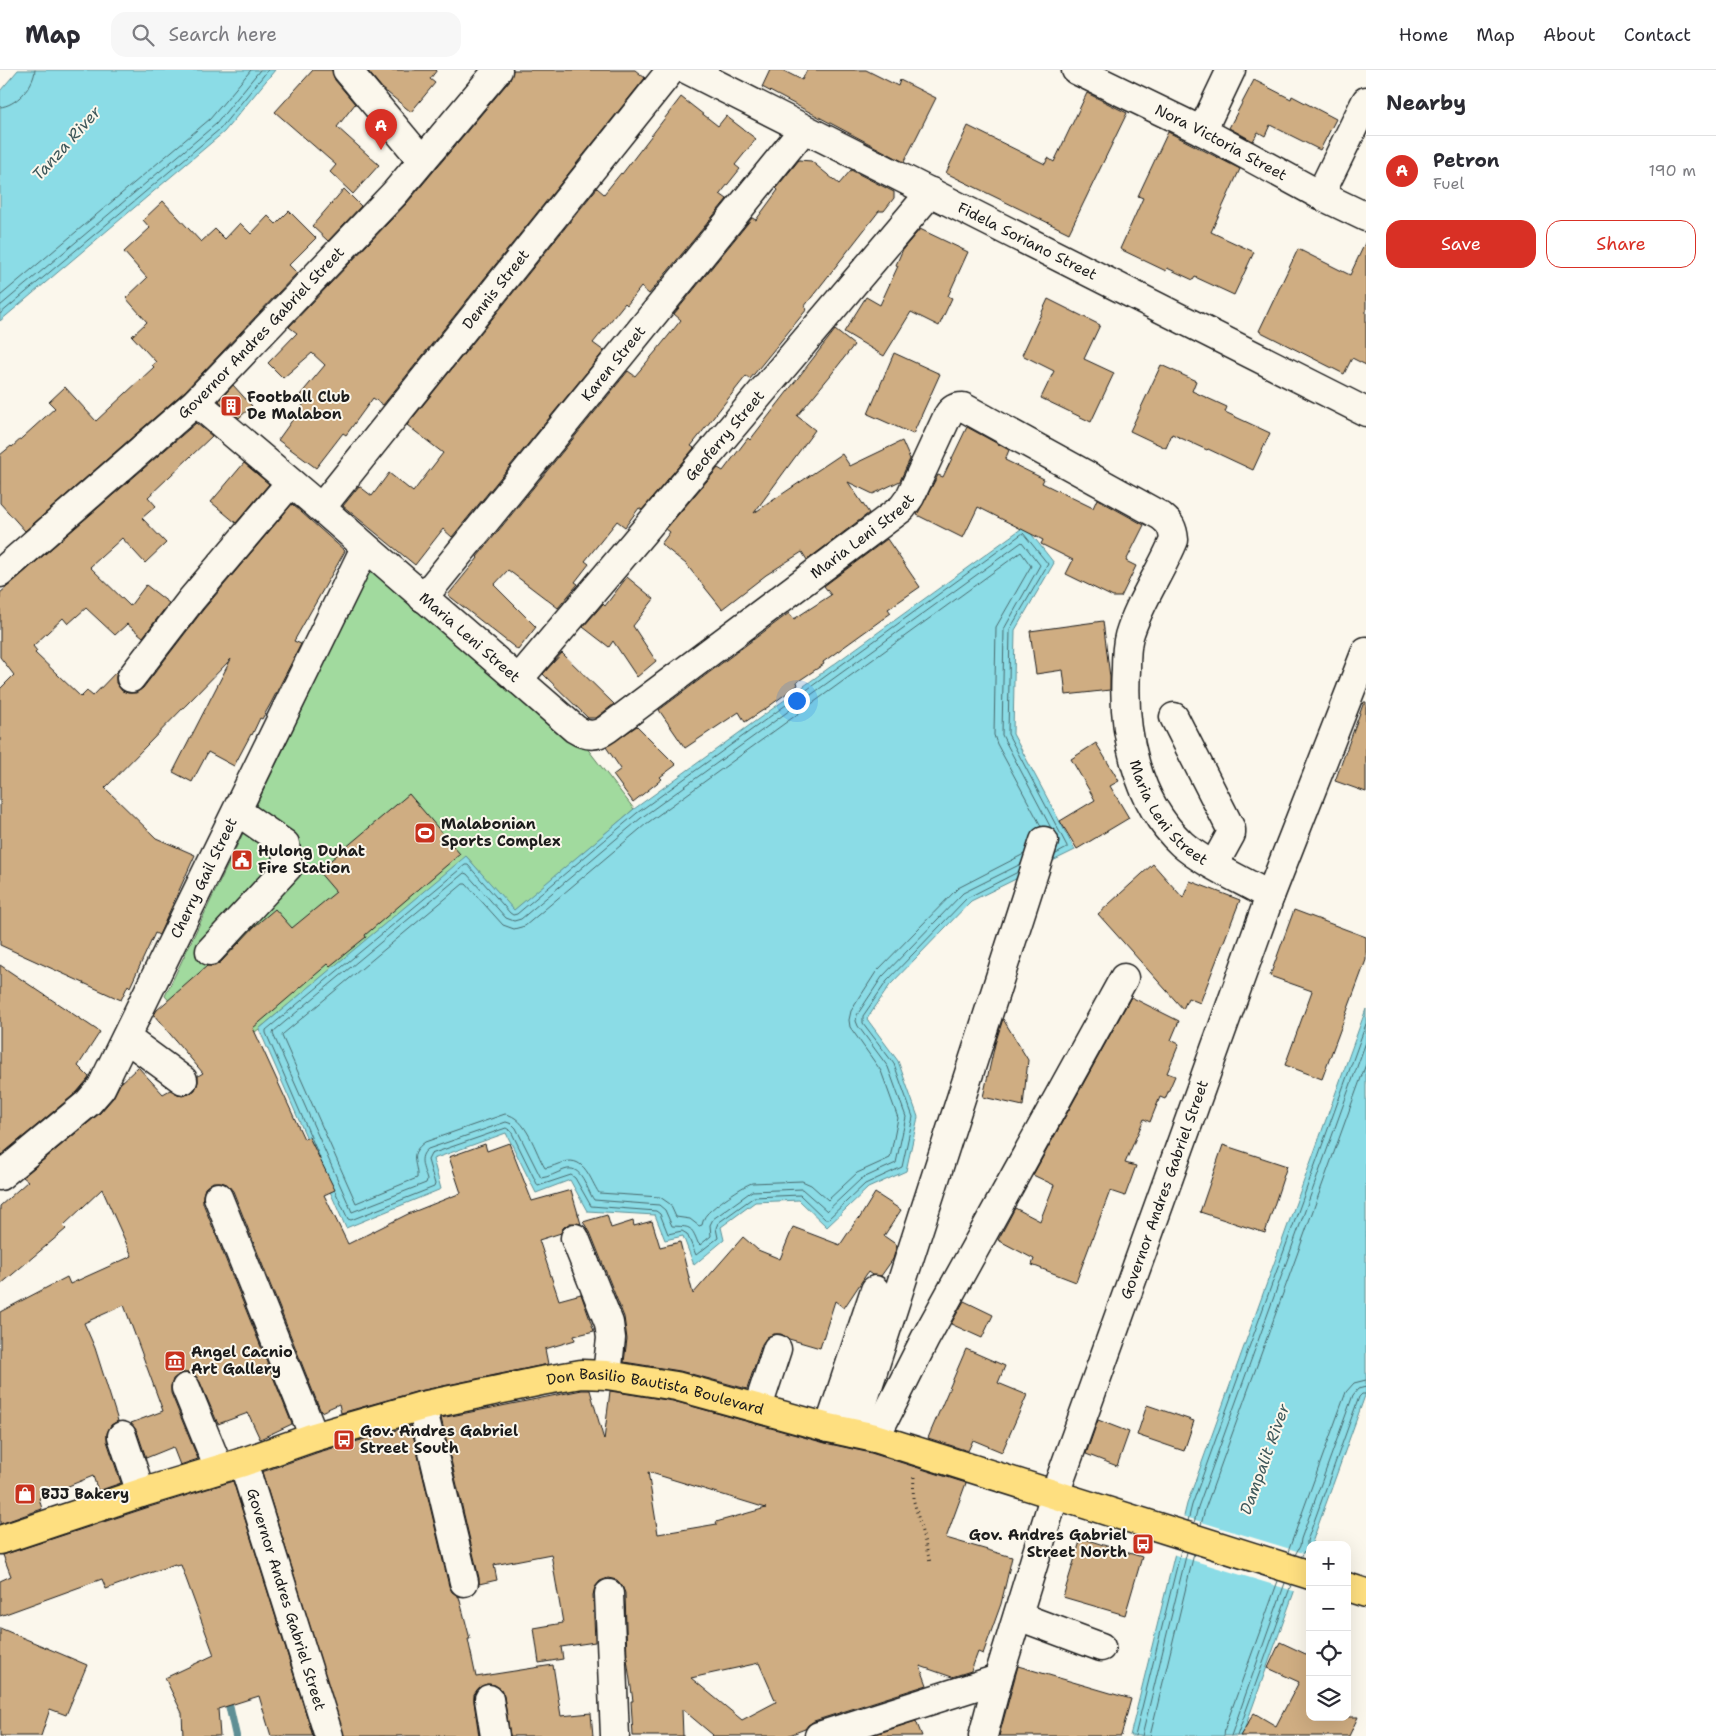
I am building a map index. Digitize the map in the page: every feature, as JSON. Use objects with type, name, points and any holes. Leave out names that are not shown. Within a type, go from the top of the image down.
[{"type":"main road","name":"Don Basilio Bautista Boulevard","points":[[0,1540],[231,1466],[314,1437],[422,1406],[581,1374],[607,1375],[676,1386],[758,1407],[922,1453],[1306,1574]]},
{"type":"main road","points":[[1351,1588],[1366,1593]]},
{"type":"street","points":[[347,70],[422,160]]},
{"type":"street","name":"Governor Andres Gabriel Street","points":[[0,573],[196,402],[395,193],[498,70]]},
{"type":"street","name":"Dennis Street","points":[[321,508],[672,70]]},
{"type":"street","name":"Fidela Soriano Street","points":[[688,70],[1366,412]]},
{"type":"street","name":"Nora Victoria Street","points":[[1076,70],[1202,131],[1320,195],[1366,217]]},
{"type":"street","points":[[1202,131],[1231,70]]},
{"type":"street","points":[[1320,195],[1366,101]]},
{"type":"street","name":"Karen Street","points":[[423,598],[804,129]]},
{"type":"street","name":"Geoferry Street","points":[[518,680],[931,192]]},
{"type":"street","name":"Maria Leni Street","points":[[196,402],[575,729],[583,734],[592,735],[600,734],[902,508],[910,497],[948,415],[957,407],[963,408],[1170,522],[1174,540],[1129,637],[1124,698],[1131,749],[1140,778],[1155,809],[1168,829],[1183,845],[1214,865],[1270,896]]},
{"type":"street","points":[[131,678],[191,600],[290,483]]},
{"type":"street","name":"Cherry Gail Street","points":[[0,1176],[88,1103],[101,1088],[365,548]]},
{"type":"street","name":"Governor Andres Gabriel Street","points":[[983,1736],[998,1679],[1055,1494],[1270,896],[1366,651]]},
{"type":"street","points":[[1174,717],[1232,829],[1214,865]]},
{"type":"street","points":[[210,950],[288,868],[284,844],[237,811]]},
{"type":"street","points":[[852,1433],[1044,841]]},
{"type":"street","points":[[852,1433],[925,1339],[1124,978]]},
{"type":"street","points":[[126,1038],[183,1080]]},
{"type":"street","points":[[218,1197],[314,1437]]},
{"type":"street","points":[[575,1238],[609,1323],[611,1338],[607,1375]]},
{"type":"street","points":[[852,1433],[875,1290]]},
{"type":"street","points":[[758,1407],[777,1349]]},
{"type":"street","name":"Governor Andres Gabriel Street","points":[[186,1388],[231,1466],[329,1736]]},
{"type":"street","points":[[422,1406],[464,1582]]},
{"type":"street","points":[[122,1436],[141,1494]]},
{"type":"street","points":[[609,1594],[615,1736]]},
{"type":"street","points":[[1018,1616],[1101,1647]]},
{"type":"street","points":[[819,1736],[998,1679]]},
{"type":"street","points":[[489,1699],[495,1736]]},
{"type":"path","points":[[922,1453],[913,1481],[913,1498],[930,1562]]},
{"type":"green space","name":"Malabonian Sports Complex","points":[[372,564],[586,747],[634,809],[514,911],[467,857],[259,1029],[220,1058],[165,996]]},
{"type":"water","name":"Tanza River","points":[[18,70],[275,70],[224,132],[0,321],[0,91]]},
{"type":"water","points":[[1025,526],[1054,563],[1015,630],[1013,734],[1075,850],[971,901],[890,985],[867,1019],[898,1061],[918,1117],[906,1171],[868,1188],[827,1227],[799,1200],[755,1202],[721,1227],[724,1240],[694,1265],[683,1236],[665,1240],[655,1215],[587,1211],[570,1180],[536,1193],[506,1133],[433,1159],[441,1189],[346,1228],[259,1029],[466,856],[514,910],[634,809]]},
{"type":"water","name":"Dampalit River","points":[[1366,1009],[1366,1393],[1312,1541],[1306,1541],[1306,1559],[1242,1736],[1130,1736],[1187,1504]]},
{"type":"pier","points":[[1182,1516],[1306,1554],[1306,1566],[1297,1592],[1172,1554]]},
{"type":"building","points":[[313,70],[332,70],[335,80],[355,104],[337,127],[379,165],[353,194],[330,172],[336,165],[275,112]]},
{"type":"building","points":[[367,70],[437,70],[430,79],[435,83],[411,112],[382,88]]},
{"type":"building","points":[[513,70],[635,70],[645,78],[383,405],[373,398],[346,435],[343,433],[316,468],[278,440],[306,401],[300,395],[325,365],[312,353],[283,378],[268,363],[297,333],[289,327],[407,203],[510,80]]},
{"type":"building","points":[[770,70],[782,70],[802,80],[807,70],[866,70],[898,86],[900,80],[936,98],[904,162],[762,87]]},
{"type":"building","points":[[1254,80],[1291,99],[1292,96],[1336,119],[1320,150],[1270,125],[1265,136],[1258,132],[1253,141],[1229,128]]},
{"type":"building","points":[[1087,93],[1127,113],[1069,233],[946,173],[968,126],[1045,164],[1048,158],[1054,162]]},
{"type":"building","points":[[681,97],[718,126],[726,116],[756,139],[735,165],[740,169],[720,194],[727,199],[649,294],[641,287],[627,305],[625,303],[593,343],[604,351],[452,537],[443,529],[415,565],[343,506],[359,486],[372,496],[389,473],[413,492],[443,453],[407,425],[597,188],[604,194],[622,174]]},
{"type":"building","points":[[1168,132],[1240,169],[1211,232],[1254,252],[1234,295],[1195,277],[1193,280],[1167,268],[1166,271],[1120,249],[1143,198],[1138,196]]},
{"type":"building","points":[[799,160],[811,161],[839,184],[851,170],[894,192],[894,198],[884,211],[879,211],[804,307],[807,309],[750,379],[746,376],[691,446],[694,448],[642,510],[639,508],[625,527],[617,521],[585,561],[589,564],[575,582],[578,584],[558,608],[508,570],[494,585],[536,627],[518,650],[448,595],[628,371],[635,376],[657,350],[681,320],[674,314],[752,218],[756,220],[778,190],[776,188]]},
{"type":"building","points":[[344,189],[361,206],[328,241],[312,226]]},
{"type":"building","points":[[163,201],[201,242],[215,229],[225,239],[240,223],[251,234],[268,216],[276,224],[289,211],[316,238],[289,265],[297,273],[185,391],[25,531],[0,503],[0,455],[12,447],[55,408],[49,402],[65,387],[96,421],[154,367],[152,365],[156,362],[132,336],[147,322],[126,298],[147,278],[124,252],[150,228],[143,220]]},
{"type":"building","points":[[920,229],[968,252],[948,296],[952,298],[939,326],[911,312],[884,356],[844,332],[866,297],[880,305],[898,266],[896,265],[903,249]]},
{"type":"building","points":[[1366,241],[1366,365],[1352,358],[1344,374],[1259,331],[1298,249],[1350,275]]},
{"type":"building","points":[[1048,299],[1100,325],[1084,359],[1114,373],[1091,422],[1041,398],[1054,371],[1022,355]]},
{"type":"building","points":[[835,330],[854,345],[797,416],[815,430],[754,513],[842,454],[850,466],[902,441],[910,459],[900,481],[873,494],[848,482],[869,513],[807,560],[802,552],[766,575],[722,609],[686,564],[661,544],[670,532],[666,529],[718,468],[723,471],[748,438],[750,440]]},
{"type":"building","points":[[894,353],[940,374],[913,434],[868,414]]},
{"type":"building","points":[[1161,365],[1196,381],[1192,391],[1227,407],[1225,412],[1270,433],[1253,470],[1172,434],[1166,448],[1130,431]]},
{"type":"building","points":[[233,385],[252,406],[239,418],[219,401]]},
{"type":"building","points":[[196,423],[212,436],[148,497],[156,506],[142,518],[166,543],[145,563],[122,538],[90,567],[130,606],[146,585],[169,603],[143,637],[127,624],[115,635],[86,608],[68,624],[63,618],[33,646],[37,651],[35,653],[81,697],[87,691],[93,696],[118,670],[116,683],[122,691],[136,693],[143,688],[203,610],[292,504],[345,551],[294,641],[301,644],[271,703],[262,719],[260,718],[234,766],[208,752],[192,782],[173,772],[231,659],[105,788],[156,838],[195,855],[159,935],[155,933],[130,987],[128,985],[121,1000],[0,945],[0,689],[14,675],[0,657],[0,593]]},
{"type":"building","points":[[967,427],[1009,450],[1005,460],[1044,479],[1042,483],[1093,508],[1097,499],[1144,525],[1126,561],[1136,566],[1121,597],[1113,597],[1066,574],[1073,560],[1041,544],[1043,540],[978,507],[963,538],[917,515],[938,475],[943,477]]},
{"type":"building","points":[[244,463],[269,484],[236,523],[211,502]]},
{"type":"building","points":[[887,539],[920,587],[888,609],[891,613],[823,662],[824,664],[797,682],[798,685],[768,707],[745,722],[739,712],[685,748],[659,710],[789,613],[794,619],[831,595],[824,586]]},
{"type":"building","points":[[627,577],[654,599],[633,626],[656,661],[637,677],[613,641],[609,647],[583,627],[603,604],[605,606]]},
{"type":"building","points":[[1103,621],[1110,690],[1066,695],[1063,670],[1036,674],[1030,631]]},
{"type":"building","points":[[562,653],[614,704],[596,718],[588,718],[543,674]]},
{"type":"building","points":[[1364,702],[1366,702],[1366,792],[1335,781]]},
{"type":"building","points":[[637,726],[676,765],[633,802],[613,775],[621,769],[606,747]]},
{"type":"building","points":[[1096,743],[1119,781],[1110,786],[1129,818],[1077,849],[1060,821],[1095,800],[1071,759]]},
{"type":"building","points":[[409,794],[460,854],[365,935],[366,937],[330,966],[328,964],[253,1028],[304,1139],[309,1137],[335,1190],[324,1195],[348,1244],[408,1214],[461,1193],[449,1157],[485,1144],[487,1151],[509,1143],[532,1201],[571,1190],[581,1224],[570,1223],[563,1228],[561,1233],[539,1240],[559,1300],[581,1294],[594,1331],[574,1336],[575,1340],[545,1349],[548,1364],[419,1391],[341,1413],[339,1404],[321,1412],[233,1191],[227,1184],[213,1182],[205,1188],[203,1203],[292,1424],[260,1439],[248,1413],[218,1424],[200,1382],[195,1375],[181,1373],[173,1379],[171,1393],[198,1459],[180,1465],[173,1447],[146,1458],[137,1431],[131,1423],[163,1411],[124,1305],[84,1323],[95,1348],[118,1421],[111,1425],[107,1433],[107,1441],[121,1483],[98,1491],[93,1476],[39,1498],[42,1509],[0,1524],[0,1312],[67,1277],[70,1284],[132,1256],[102,1189],[63,1226],[66,1229],[0,1285],[0,1206],[28,1181],[23,1177],[100,1113],[113,1098],[120,1084],[138,1067],[163,1094],[170,1090],[182,1096],[195,1090],[198,1076],[203,1073],[154,1015],[157,1010],[207,966],[215,966],[221,962],[255,926],[275,909],[292,928],[336,892],[318,871]]},
{"type":"building","points":[[1153,864],[1183,898],[1190,881],[1240,900],[1200,1003],[1188,998],[1183,1009],[1098,914]]},
{"type":"building","points":[[1294,910],[1366,937],[1366,960],[1322,1079],[1285,1065],[1312,991],[1270,976]]},
{"type":"building","points":[[0,965],[100,1032],[78,1066],[89,1077],[88,1079],[77,1092],[1,1155],[0,1153]]},
{"type":"building","points":[[1131,997],[1179,1021],[1171,1040],[1179,1044],[1167,1073],[1175,1076],[1165,1099],[1160,1097],[1150,1122],[1144,1119],[1125,1163],[1136,1166],[1125,1196],[1110,1191],[1076,1282],[1032,1265],[1034,1259],[998,1240],[1015,1208],[1040,1221],[1054,1185],[1033,1175]]},
{"type":"building","points":[[1003,1019],[1028,1060],[1023,1106],[983,1097],[995,1044]]},
{"type":"building","points":[[1223,1145],[1287,1166],[1265,1233],[1200,1212]]},
{"type":"building","points":[[875,1193],[901,1210],[884,1236],[897,1245],[893,1259],[881,1276],[872,1275],[868,1272],[844,1308],[835,1301],[820,1348],[789,1339],[781,1334],[767,1337],[762,1344],[747,1389],[680,1371],[624,1362],[627,1339],[624,1317],[590,1232],[583,1222],[607,1215],[611,1228],[633,1221],[634,1226],[652,1221],[660,1247],[680,1242],[693,1294],[743,1237],[758,1250],[780,1259],[793,1227],[840,1245]]},
{"type":"building","points":[[964,1301],[993,1315],[982,1338],[951,1324]]},
{"type":"building","points":[[966,1349],[1005,1366],[998,1383],[1027,1395],[1002,1452],[973,1440],[968,1451],[928,1438]]},
{"type":"building","points":[[590,1390],[604,1440],[610,1391],[673,1401],[825,1443],[871,1453],[966,1483],[946,1538],[1012,1557],[1001,1604],[983,1654],[978,1652],[971,1671],[952,1677],[920,1666],[927,1685],[814,1721],[805,1729],[787,1736],[712,1736],[682,1709],[683,1736],[633,1736],[631,1701],[633,1701],[627,1659],[625,1593],[622,1586],[617,1580],[608,1578],[600,1581],[595,1587],[593,1595],[595,1642],[561,1647],[563,1659],[539,1663],[534,1628],[563,1623],[551,1554],[494,1565],[497,1580],[479,1584],[441,1418]],"holes":[[[648,1472],[766,1508],[716,1522],[717,1524],[658,1534]],[[759,1663],[776,1702],[742,1720],[691,1678]]]},
{"type":"building","points":[[1147,1405],[1194,1421],[1184,1451],[1137,1435]]},
{"type":"building","points":[[1098,1420],[1129,1432],[1117,1466],[1086,1454]]},
{"type":"building","points":[[411,1426],[449,1586],[452,1592],[459,1597],[470,1639],[468,1639],[476,1677],[553,1665],[561,1716],[591,1713],[593,1736],[510,1736],[504,1696],[501,1689],[495,1685],[487,1684],[480,1687],[474,1694],[479,1736],[344,1736],[262,1472],[319,1452]]},
{"type":"building","points":[[233,1481],[313,1736],[271,1736],[259,1696],[218,1709],[220,1736],[183,1736],[182,1713],[165,1678],[214,1655],[181,1565],[176,1566],[175,1564],[106,1589],[102,1579],[0,1616],[0,1581],[11,1576],[3,1555]]},
{"type":"building","points":[[1081,1538],[1142,1557],[1125,1615],[1063,1597]]},
{"type":"building","points":[[0,1628],[87,1665],[66,1715],[50,1709],[41,1736],[0,1736]]},
{"type":"building","points":[[1280,1642],[1306,1654],[1306,1721],[1351,1721],[1351,1717],[1358,1717],[1349,1736],[1240,1736],[1254,1713],[1276,1726],[1299,1682],[1268,1668]]},
{"type":"building","points":[[1018,1666],[1131,1699],[1121,1736],[999,1736]]},
{"type":"building","points":[[916,1721],[922,1736],[870,1736]]},
{"type":"waterway","points":[[227,1696],[236,1736]]},
{"type":"place","name":"Petron","points":[[381,150]]},
{"type":"place","name":"Football Club De Malabon","points":[[231,406]]},
{"type":"place","name":"Malabonian Sports Complex","points":[[425,833]]},
{"type":"place","name":"Hulong Duhat Fire Station","points":[[242,860]]},
{"type":"place","name":"Angel Cacnio Art Gallery","points":[[175,1361]]},
{"type":"place","name":"Gov. Andres Gabriel Street South","points":[[344,1440]]},
{"type":"place","name":"BJJ Bakery","points":[[25,1494]]},
{"type":"place","name":"Gov. Andres Gabriel Street North","points":[[1143,1544]]}]
